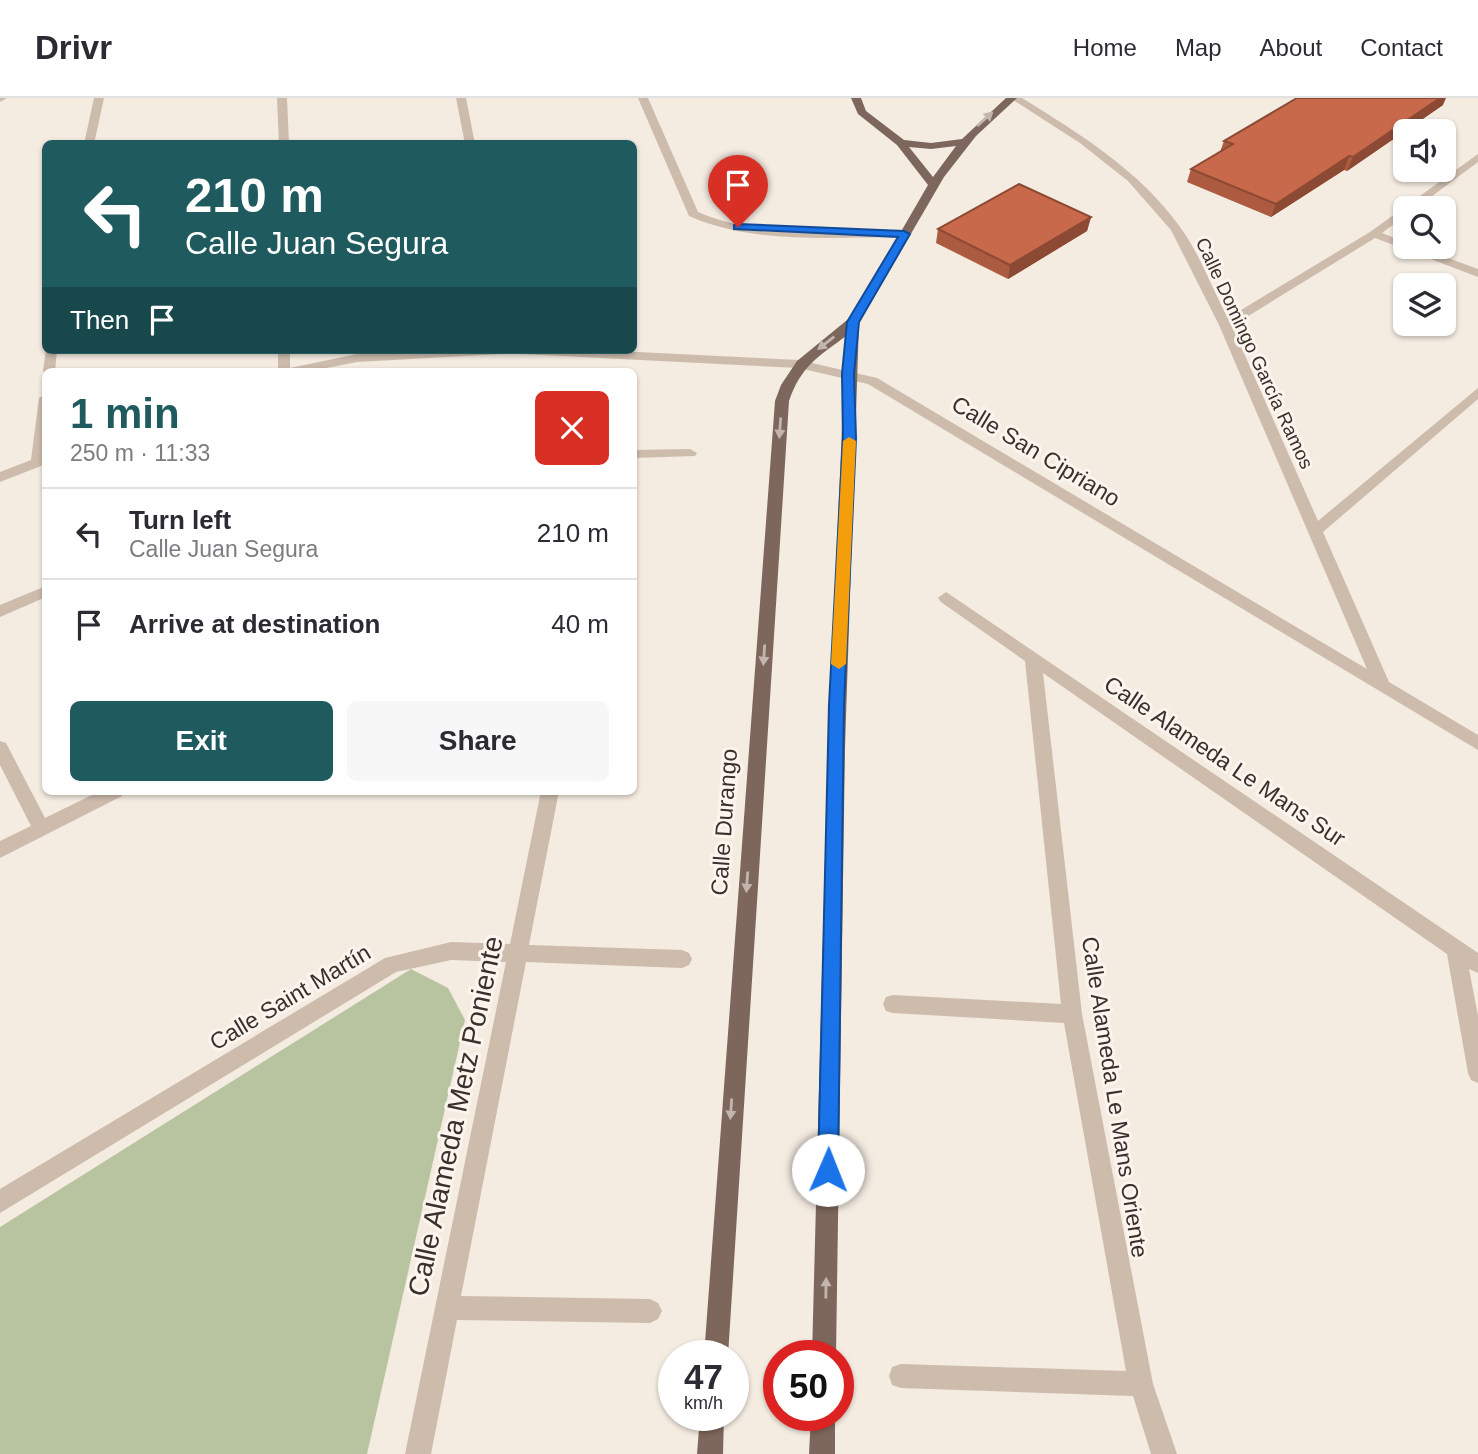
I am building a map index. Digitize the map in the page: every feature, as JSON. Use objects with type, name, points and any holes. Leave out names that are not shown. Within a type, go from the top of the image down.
[{"type":"main road","points":[[856,98],[862,112],[901,143],[934,185]]},
{"type":"main road","name":"Calle Durango","points":[[717,1340],[782,401],[788,379],[799,365],[853,322],[904,234],[963,142],[976,127],[1014,98]]},
{"type":"main road","points":[[901,143],[931,146],[963,142]]},
{"type":"main road","name":"Calle Durango","points":[[824,1340],[836,718],[850,438],[848,374],[853,322]]},
{"type":"main road","points":[[710,1454],[711,1431]]},
{"type":"main road","points":[[822,1454],[823,1431]]},
{"type":"street","points":[[90,140],[99,98]]},
{"type":"street","points":[[282,98],[284,140]]},
{"type":"street","points":[[461,98],[469,140]]},
{"type":"street","points":[[643,98],[687,202],[693,214],[703,221],[716,225],[760,229],[904,234]]},
{"type":"street","name":"Calle Domingo García Ramos","points":[[1014,98],[1084,141],[1132,179],[1176,229],[1225,325],[1382,684]]},
{"type":"street","points":[[1426,196],[1478,158]]},
{"type":"street","points":[[1225,325],[1393,220]]},
{"type":"street","points":[[1374,234],[1393,241]]},
{"type":"street","points":[[1441,259],[1478,273]]},
{"type":"street","points":[[307,368],[357,358],[428,354]]},
{"type":"street","name":"Calle San Cipriano","points":[[596,354],[799,365],[872,381],[1478,743]]},
{"type":"street","points":[[1315,531],[1478,392]]},
{"type":"street","points":[[637,454],[690,453]]},
{"type":"street","points":[[0,477],[42,461]]},
{"type":"street","points":[[0,611],[42,593]]},
{"type":"street","name":"Calle Alameda Le Mans Sur","points":[[946,598],[1478,964]]},
{"type":"street","name":"Calle Alameda Le Mans Oriente","points":[[1033,660],[1072,1014],[1141,1384],[1164,1454]]},
{"type":"street","points":[[0,748],[41,828]]},
{"type":"street","points":[[0,850],[108,795]]},
{"type":"street","name":"Calle Alameda Metz Poniente","points":[[418,1454],[445,1308],[520,953],[549,795]]},
{"type":"street","points":[[1456,949],[1478,1073]]},
{"type":"street","name":"Calle Saint Martín","points":[[0,1202],[392,964],[451,951],[682,959]]},
{"type":"street","points":[[893,1004],[1072,1014]]},
{"type":"street","points":[[445,1308],[650,1311]]},
{"type":"street","points":[[901,1376],[1141,1384]]},
{"type":"green space","points":[[411,969],[448,988],[465,1020],[367,1454],[0,1454],[0,1227]]},
{"type":"building","points":[[1297,98],[1440,98],[1409,119],[1393,119],[1393,130],[1276,204],[1191,169],[1233,144],[1224,141]]},
{"type":"building","points":[[1019,184],[1091,217],[1010,265],[938,229]]},
{"type":"slow traffic","points":[[839,664],[849,441]]},
{"type":"route","points":[[738,227],[904,234],[853,322],[848,374],[850,438],[837,705],[828,1170]]}]
